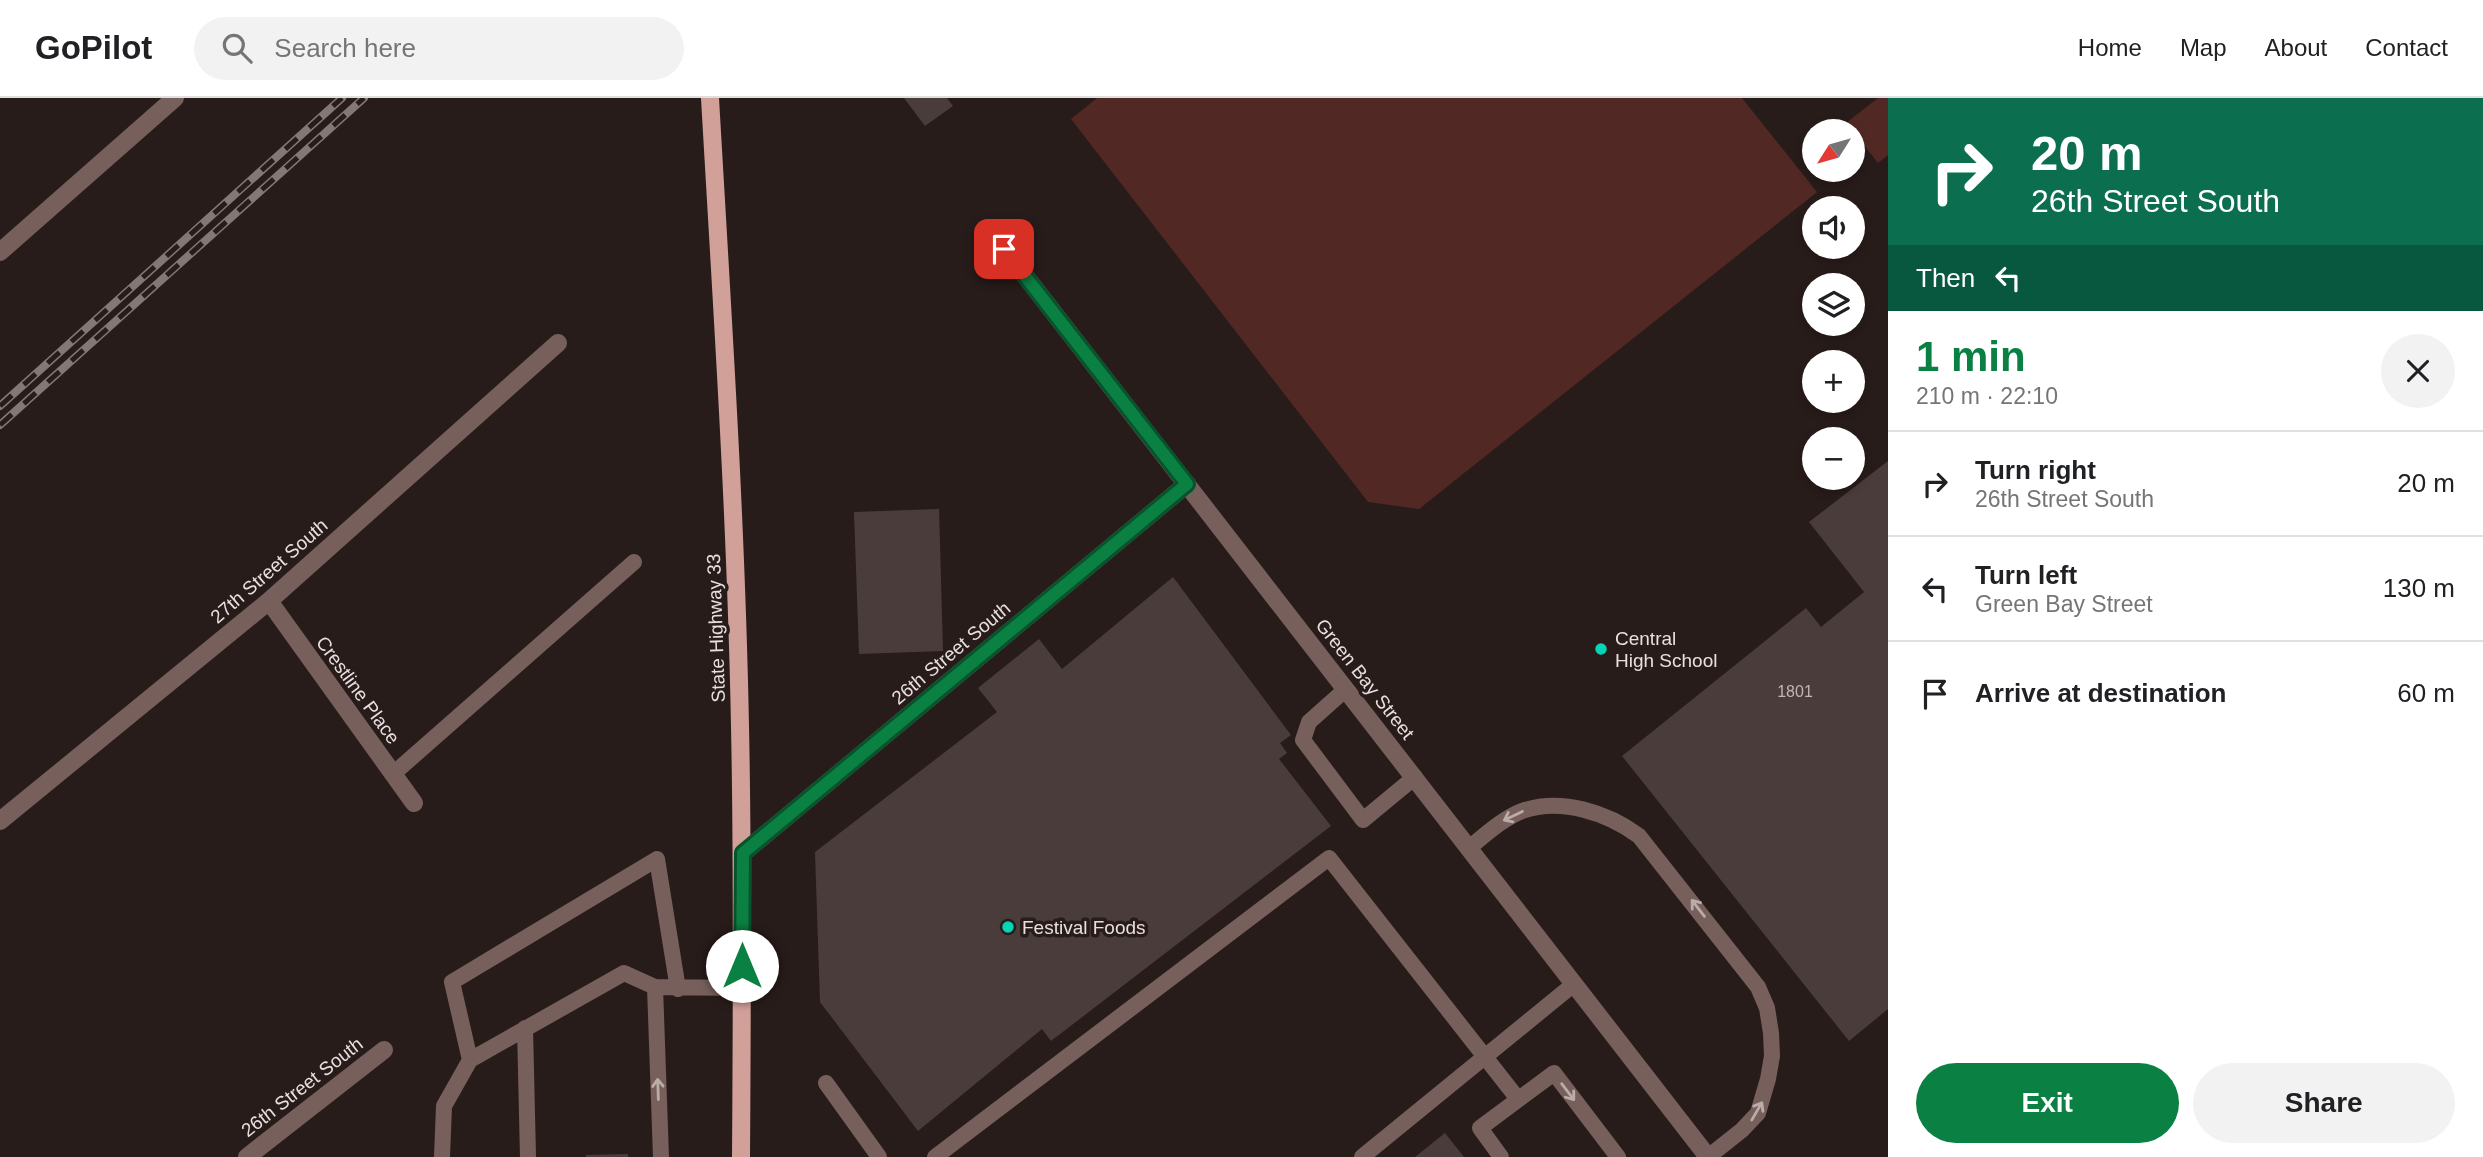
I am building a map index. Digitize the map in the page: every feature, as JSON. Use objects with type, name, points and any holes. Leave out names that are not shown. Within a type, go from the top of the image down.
[{"type":"main road","name":"State Highway 33","points":[[710,98],[731,458],[743,853],[741,1157]]},
{"type":"street","points":[[0,252],[175,98]]},
{"type":"street","name":"Green Bay Street","points":[[988,228],[1708,1157]]},
{"type":"street","name":"27th Street South","points":[[0,821],[269,601],[558,344]]},
{"type":"street","name":"26th Street South","points":[[743,853],[1187,484]]},
{"type":"street","name":"Crestline Place","points":[[269,601],[414,803]]},
{"type":"street","name":"26th Street South","points":[[247,1157],[384,1050]]},
{"type":"lane","points":[[393,774],[634,562]]},
{"type":"lane","points":[[1346,689],[1310,722],[1303,740],[1363,820],[1415,778]]},
{"type":"lane","points":[[1469,848],[1503,821],[1522,811],[1555,807],[1583,809],[1595,813],[1626,826],[1639,836],[1716,931],[1758,987],[1767,1009],[1772,1033],[1772,1056],[1758,1113],[1742,1130],[1708,1157]]},
{"type":"lane","points":[[935,1157],[1329,858],[1518,1099]]},
{"type":"lane","points":[[470,1060],[452,982],[657,859],[678,989]]},
{"type":"lane","points":[[442,1157],[444,1106],[470,1060],[525,1028],[624,973],[655,988],[742,988]]},
{"type":"lane","points":[[1362,1157],[1574,984]]},
{"type":"lane","points":[[655,988],[661,1157]]},
{"type":"lane","points":[[525,1028],[528,1157]]},
{"type":"lane","points":[[1501,1157],[1480,1128],[1554,1073],[1618,1157]]},
{"type":"lane","points":[[826,1083],[879,1157]]},
{"type":"shaded area","points":[[1097,98],[1742,98],[1802,173],[1802,182],[1809,182],[1817,192],[1812,196],[1802,196],[1802,204],[1419,509],[1368,502],[1071,119]]},
{"type":"shaded area","points":[[1878,98],[1888,98],[1888,155],[1878,163],[1866,148],[1866,119],[1851,119]]},
{"type":"building","points":[[904,98],[947,98],[953,106],[925,126]]},
{"type":"building","points":[[1888,461],[1888,1009],[1849,1041],[1622,756],[1806,608],[1821,627],[1864,592],[1809,522],[1850,490],[1865,490],[1865,479]]},
{"type":"building","points":[[939,509],[943,651],[859,654],[854,512]]},
{"type":"building","name":"Festival Foods","points":[[1173,577],[1291,735],[1280,743],[1287,753],[1279,759],[1331,826],[1051,1041],[1042,1029],[918,1131],[820,1002],[815,852],[997,712],[978,688],[1039,639],[1062,669]]},
{"type":"building","points":[[1445,1133],[1464,1157],[1415,1157]]},
{"type":"building","points":[[628,1154],[628,1157],[586,1157],[586,1155]]},
{"type":"railway","points":[[0,406],[342,98]]},
{"type":"railway","points":[[0,425],[364,98]]},
{"type":"place","name":"Central High School","points":[[1601,649]]},
{"type":"place","name":"Festival Foods","points":[[1008,927]]},
{"type":"route","points":[[742,966],[743,853],[1187,484],[1004,249]]}]
